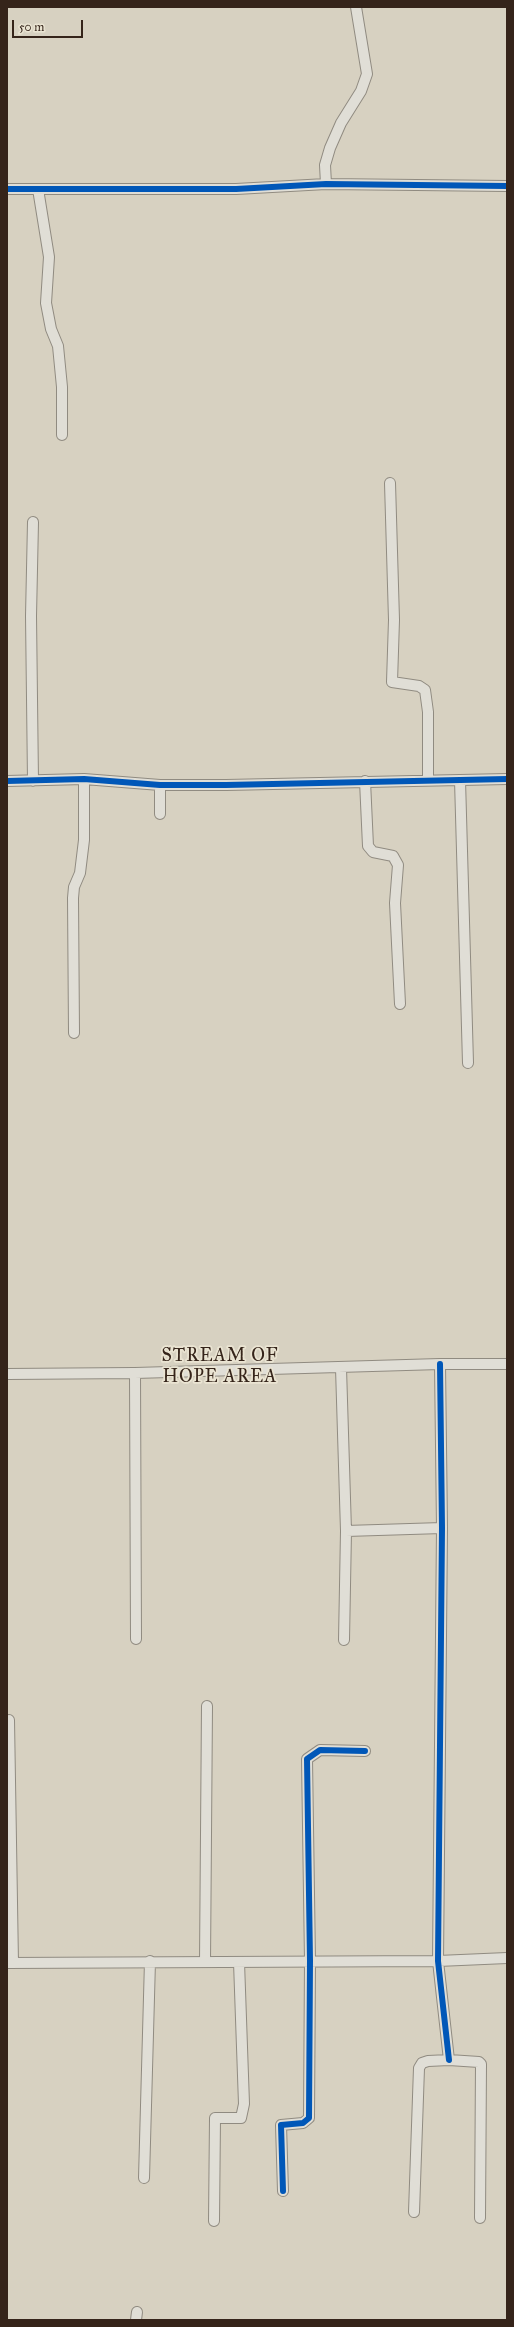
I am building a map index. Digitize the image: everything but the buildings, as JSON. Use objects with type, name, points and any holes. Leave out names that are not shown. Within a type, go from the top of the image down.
[{"type":"street","points":[[326,184],[325,165],[330,148],[341,123],[362,91],[367,74],[356,7]]},
{"type":"street","points":[[7,189],[236,189],[326,184],[507,186]]},
{"type":"street","points":[[38,189],[49,257],[46,303],[51,329],[58,346],[62,387],[62,435]]},
{"type":"street","points":[[390,484],[394,620],[392,682],[418,686],[425,690],[428,712],[428,779]]},
{"type":"street","points":[[33,522],[31,608],[33,781]]},
{"type":"street","points":[[74,1033],[73,898],[74,887],[80,873],[84,846],[84,779]]},
{"type":"street","points":[[7,781],[84,779],[160,785],[428,779],[507,779]]},
{"type":"street","points":[[460,780],[468,1063]]},
{"type":"street","points":[[365,781],[368,846],[373,852],[393,856],[398,865],[395,903],[400,1004]]},
{"type":"street","points":[[160,785],[160,814]]},
{"type":"street","points":[[440,1364],[442,1528],[438,1961],[449,2060]]},
{"type":"street","points":[[7,1374],[135,1373],[440,1364],[507,1364]]},
{"type":"street","points":[[341,1368],[346,1531],[344,1640]]},
{"type":"street","points":[[135,1373],[136,1640]]},
{"type":"street","points":[[346,1531],[442,1528]]},
{"type":"street","points":[[205,1962],[207,1706]]},
{"type":"street","points":[[9,1720],[10,1963],[150,1961],[438,1961],[507,1958]]},
{"type":"street","points":[[283,2191],[281,2125],[303,2123],[309,2118],[310,1961],[307,1759],[313,1753],[320,1750],[365,1751]]},
{"type":"street","points":[[144,2178],[150,1961]]},
{"type":"street","points":[[214,2221],[215,2118],[241,2118],[244,2104],[239,1962]]},
{"type":"street","points":[[414,2212],[417,2073],[422,2064],[449,2060],[479,2062],[481,2064],[480,2218]]},
{"type":"cycle path","points":[[7,189],[236,189],[326,184],[507,186]]},
{"type":"cycle path","points":[[7,781],[84,779],[160,785],[226,785],[507,779]]},
{"type":"cycle path","points":[[440,1364],[442,1528],[438,1961],[449,2060]]},
{"type":"cycle path","points":[[283,2191],[281,2125],[303,2123],[309,2118],[310,1961],[307,1759],[320,1750],[365,1751]]},
{"type":"district","name":"STREAM OF HOPE AREA","points":[[220,1367]]}]
